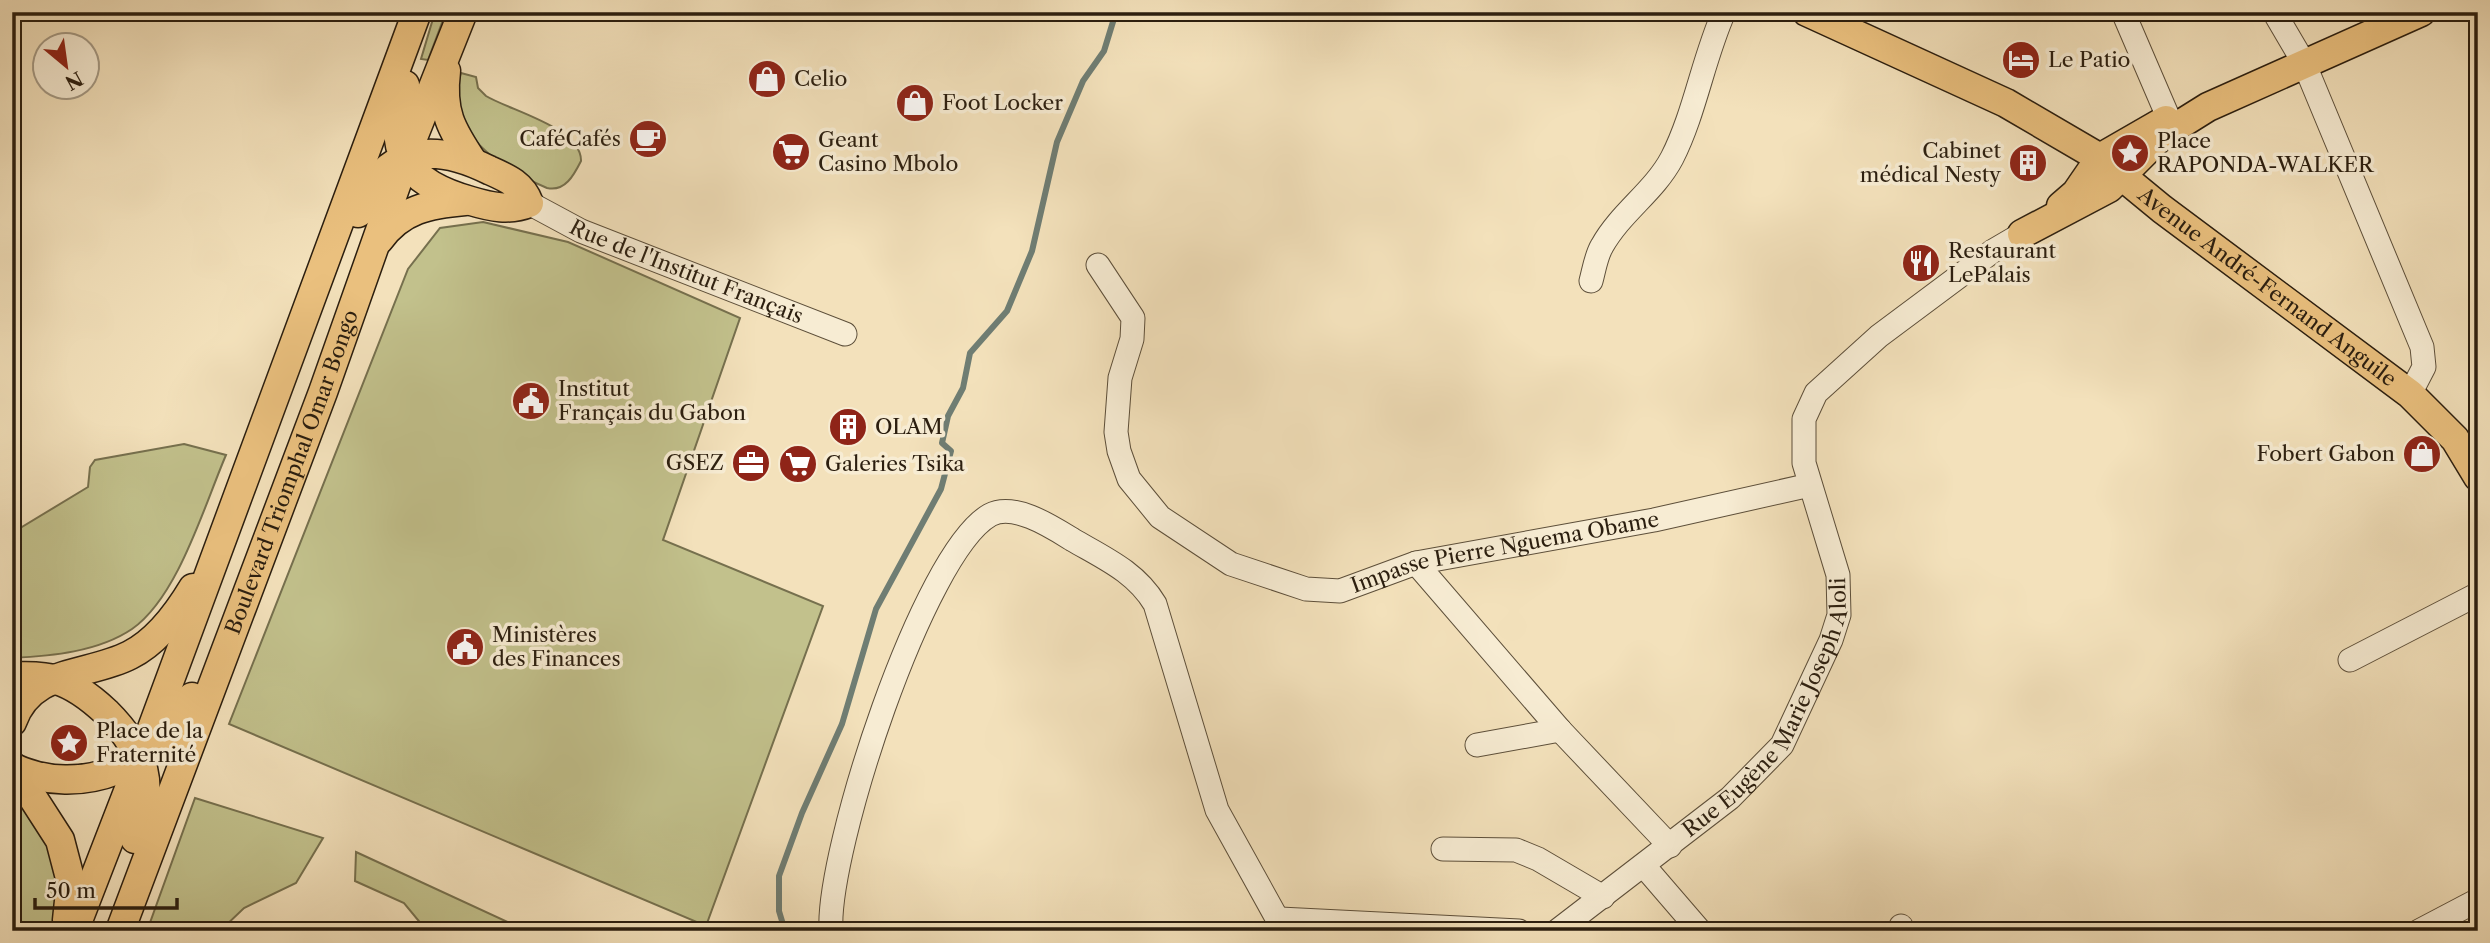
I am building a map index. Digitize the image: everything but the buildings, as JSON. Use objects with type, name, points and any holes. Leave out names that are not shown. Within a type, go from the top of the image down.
[{"type":"main road","name":"Boulevard Triomphal Omar Bongo","points":[[74,931],[141,758],[417,12]]},
{"type":"main road","points":[[293,344],[331,282],[372,184],[381,173],[405,158],[430,152],[474,162],[515,182],[525,193],[529,203],[506,209],[469,201],[422,179],[405,158],[399,145],[396,121],[429,12]]},
{"type":"main road","name":"Boulevard Triomphal Omar Bongo","points":[[120,931],[284,498],[405,158],[463,12]]},
{"type":"main road","name":"Avenue André-Fernand Anguile","points":[[1807,12],[1982,92],[2072,140],[2410,394],[2435,415],[2455,439],[2478,477]]},
{"type":"main road","points":[[2072,140],[2107,141],[2160,128],[2421,12]]},
{"type":"main road","points":[[450,47],[444,104],[454,132],[474,162]]},
{"type":"main road","points":[[2022,234],[2112,172],[2160,128]]},
{"type":"main road","points":[[2160,128],[2149,168],[2162,209]]},
{"type":"main road","points":[[2022,234],[2077,193],[2112,172]]},
{"type":"main road","points":[[371,251],[383,234],[405,214],[433,204],[469,201]]},
{"type":"main road","points":[[13,766],[38,778],[69,780],[98,776],[141,758],[168,737],[179,723],[247,557],[284,498]]},
{"type":"main road","points":[[12,676],[52,678],[121,659],[142,647],[182,605],[223,531]]},
{"type":"main road","points":[[52,678],[67,684],[100,707],[127,733],[141,758],[147,795],[144,814],[102,931]]},
{"type":"main road","points":[[12,722],[26,698],[52,678]]},
{"type":"main road","points":[[13,766],[47,817],[65,857],[71,895],[66,931]]},
{"type":"street","points":[[1591,281],[1601,248],[1607,238],[1629,209],[1657,183],[1672,157],[1709,46],[1724,12]]},
{"type":"street","points":[[2123,12],[2160,128]]},
{"type":"street","points":[[2274,12],[2304,64],[2422,347],[2424,367],[2410,394]]},
{"type":"street","name":"Rue de l'Institut Français","points":[[529,203],[581,231],[845,334]]},
{"type":"street","name":"Rue Eugène Marie Joseph Aloli","points":[[1558,931],[1730,798],[1782,745],[1831,640],[1839,615],[1838,575],[1810,485],[1802,440],[1804,419],[1816,393],[1879,336],[1993,251],[2022,234]]},
{"type":"street","name":"Impasse Pierre Nguema Obame","points":[[1098,265],[1133,318],[1134,328],[1120,378],[1116,432],[1119,451],[1129,479],[1160,517],[1231,564],[1314,591],[1340,591],[1416,563],[1654,520],[1810,485]]},
{"type":"street","points":[[831,931],[839,856],[848,817],[874,733],[905,653],[937,583],[973,528],[991,514],[1010,510],[1063,534],[1124,569],[1144,586],[1155,604],[1217,810],[1282,925],[1519,931]]},
{"type":"street","points":[[1416,563],[1560,730],[1670,846]]},
{"type":"street","points":[[2350,660],[2478,594]]},
{"type":"street","points":[[1477,746],[1560,730]]},
{"type":"street","points":[[1444,849],[1516,850],[1538,859],[1603,897]]},
{"type":"street","points":[[1644,866],[1700,931]]},
{"type":"street","points":[[2419,931],[2478,900]]},
{"type":"shaded area","points":[[435,12],[446,12],[428,60],[421,59]]},
{"type":"shaded area","points":[[461,73],[476,77],[478,88],[486,96],[543,122],[570,139],[578,149],[581,161],[564,185],[553,189],[530,180],[495,159],[480,145],[467,130],[459,113],[457,94]]},
{"type":"shaded area","points":[[483,222],[568,242],[740,318],[663,540],[823,606],[706,926],[229,724],[408,269],[440,228]]},
{"type":"shaded area","points":[[184,444],[226,455],[188,549],[163,595],[148,614],[119,637],[89,648],[12,658],[12,533],[88,487],[90,467],[95,460]]},
{"type":"shaded area","points":[[12,786],[53,854],[59,888],[57,908],[50,931],[12,931]]},
{"type":"shaded area","points":[[195,798],[323,838],[296,883],[244,908],[220,931],[147,931]]},
{"type":"shaded area","points":[[356,852],[527,931],[427,931],[404,903],[355,881]]},
{"type":"waterway","points":[[785,931],[779,911],[779,876],[802,813],[842,724],[876,609],[941,489],[951,451],[942,443],[948,416],[963,388],[970,353],[1007,311],[1032,251],[1057,142],[1083,81],[1104,51],[1116,12]]},
{"type":"place","name":"Le Patio","points":[[2021,60]]},
{"type":"place","name":"Celio","points":[[767,79]]},
{"type":"place","name":"Foot Locker","points":[[915,103]]},
{"type":"place","name":"CaféCafés","points":[[648,139]]},
{"type":"place","name":"Geant Casino Mbolo","points":[[791,152]]},
{"type":"place","name":"Place RAPONDA-WALKER","points":[[2130,153]]},
{"type":"place","name":"Cabinet médical Nesty","points":[[2028,163]]},
{"type":"place","name":"Restaurant LePalais","points":[[1921,263]]},
{"type":"place","name":"Institut Français du Gabon","points":[[531,401]]},
{"type":"place","name":"OLAM","points":[[848,427]]},
{"type":"place","name":"Fobert Gabon","points":[[2422,454]]},
{"type":"place","name":"GSEZ","points":[[751,463]]},
{"type":"place","name":"Galeries Tsika","points":[[798,464]]},
{"type":"place","name":"Ministères des Finances","points":[[465,647]]},
{"type":"place","name":"Place de la Fraternité","points":[[69,743]]}]
